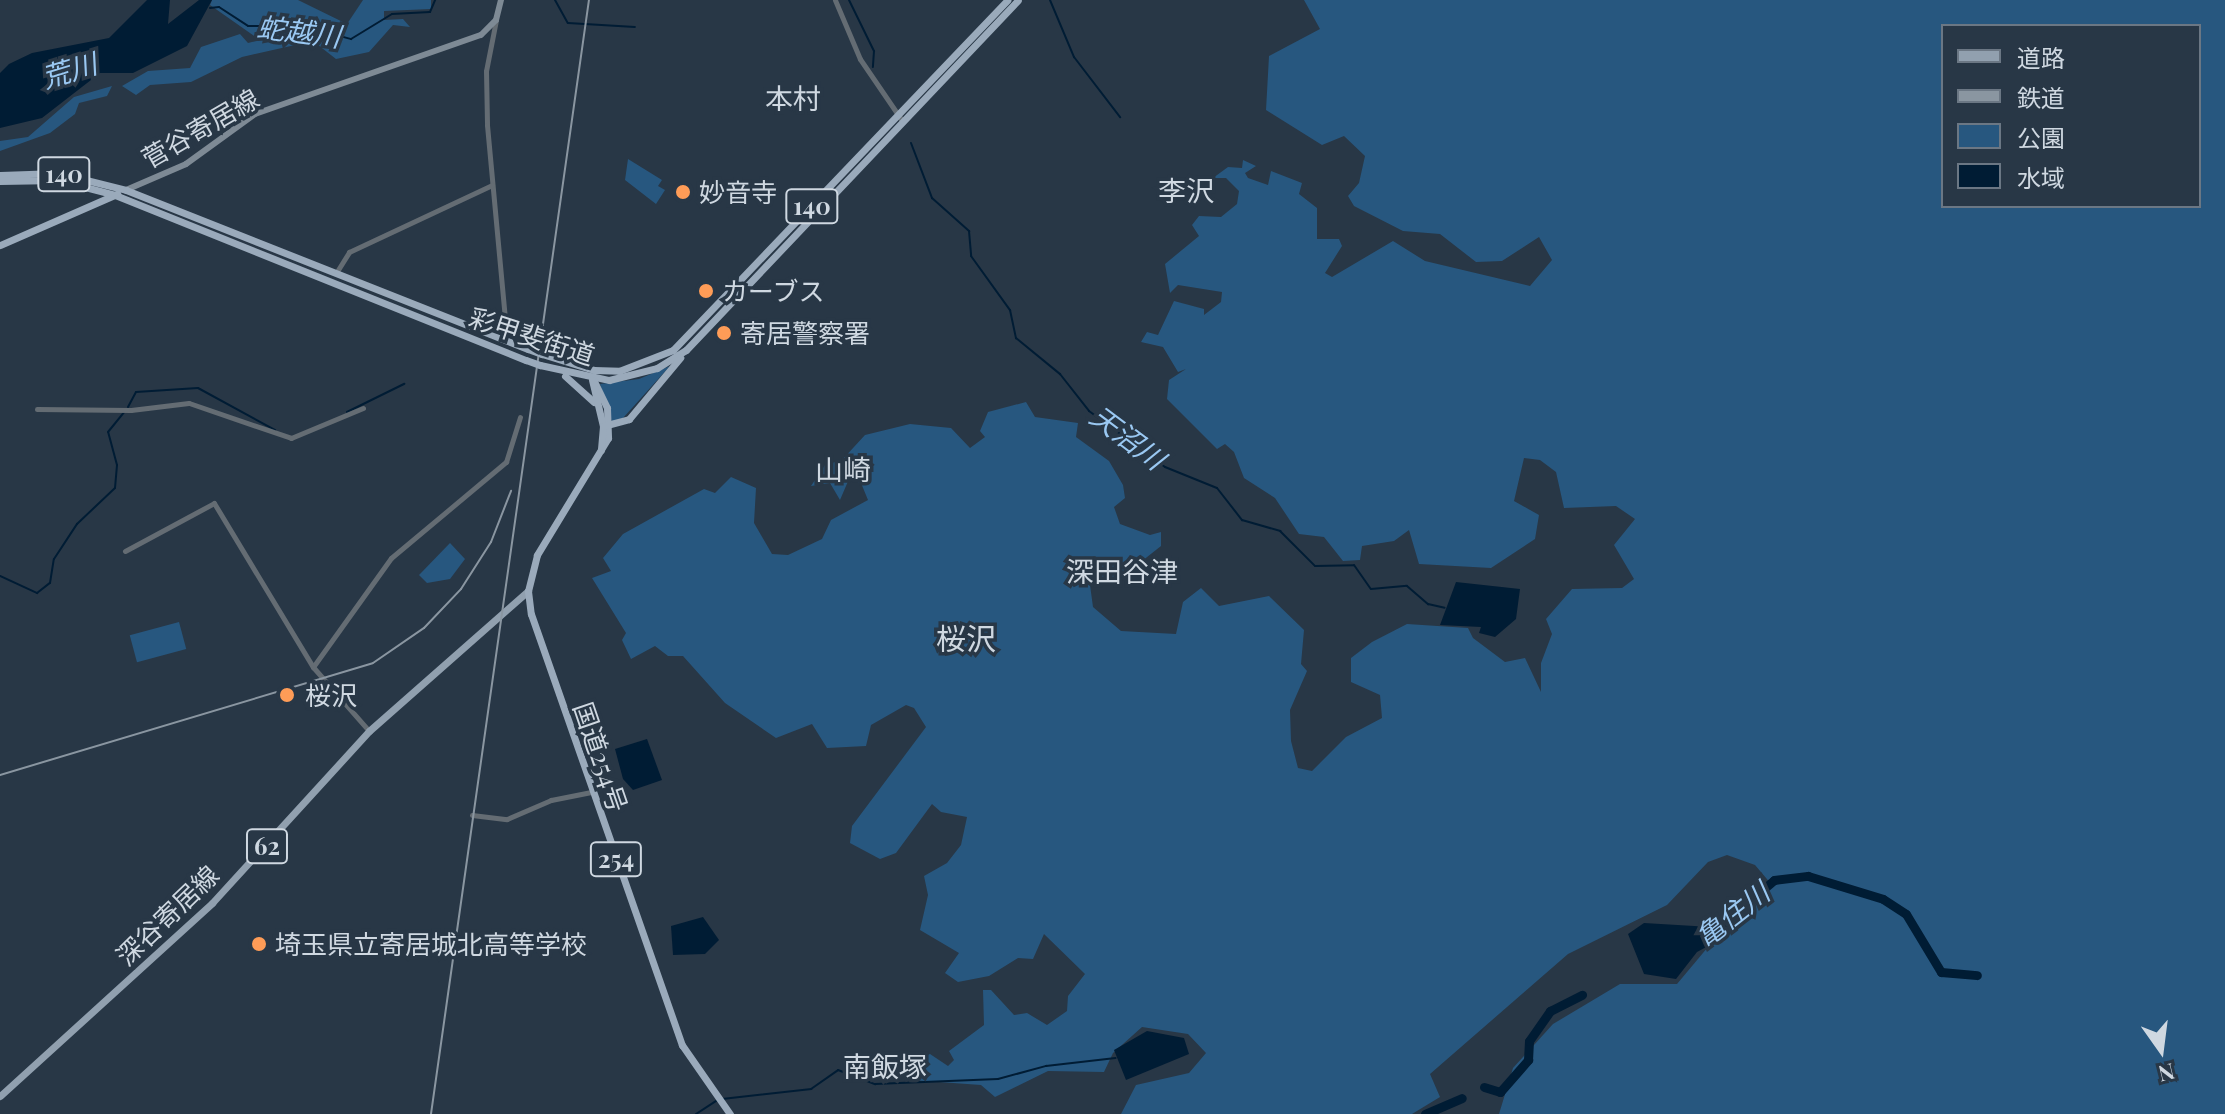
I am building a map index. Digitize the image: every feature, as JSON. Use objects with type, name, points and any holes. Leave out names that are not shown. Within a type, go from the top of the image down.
[{"type":"highway","name":"彩甲斐街道","points":[[40,175],[115,195],[557,372],[639,375],[686,350],[1008,0]]},
{"type":"highway","name":"彩甲斐街道","points":[[0,178],[40,175],[126,190],[593,375],[639,366],[681,344],[1018,0]]},
{"type":"highway","name":"140","points":[[0,245],[126,190]]},
{"type":"highway","points":[[185,225],[188,216]]},
{"type":"highway","points":[[606,426],[629,419],[686,350]]},
{"type":"highway","points":[[557,372],[596,404]]},
{"type":"highway","points":[[593,375],[596,404],[606,426]]},
{"type":"highway","points":[[528,591],[540,548],[599,457],[606,426],[593,375]]},
{"type":"highway","name":"国道254号","points":[[528,591],[591,792],[682,1045],[730,1114]]},
{"type":"main road","points":[[496,20],[501,0]]},
{"type":"main road","name":"菅谷寄居線","points":[[126,190],[186,164],[255,114],[474,38],[496,20]]},
{"type":"main road","name":"深谷寄居線","points":[[0,1096],[212,903],[369,731],[528,591]]},
{"type":"street","points":[[835,0],[860,59],[900,119]]},
{"type":"street","points":[[496,20],[486,92],[506,328]]},
{"type":"street","points":[[336,273],[349,252],[492,185]]},
{"type":"street","points":[[37,409],[131,410],[189,403],[291,438],[363,408]]},
{"type":"street","points":[[313,667],[391,558],[506,462],[520,417]]},
{"type":"street","points":[[125,551],[214,503],[313,667],[369,731]]},
{"type":"street","points":[[472,815],[507,819],[591,792]]},
{"type":"green space","points":[[212,0],[298,0],[347,24],[363,0],[431,0],[431,9],[384,11],[384,20],[403,19],[410,27],[393,25],[369,52],[336,59],[313,41],[242,57],[191,82],[150,85],[136,95],[122,86],[148,71],[190,68],[201,47],[240,34],[248,43],[260,40],[210,5]]},
{"type":"green space","points":[[1304,0],[2225,0],[2225,1114],[1499,1114],[1513,1068],[1553,1024],[1620,984],[1677,984],[1708,947],[1725,940],[1735,918],[1772,885],[1755,865],[1727,855],[1708,862],[1667,905],[1568,954],[1430,1074],[1440,1097],[1412,1114],[1121,1114],[1136,1085],[1189,1073],[1206,1053],[1188,1034],[1142,1027],[1113,1053],[1104,1072],[1048,1071],[995,1097],[981,1085],[911,1080],[921,1058],[930,1054],[948,1066],[954,1060],[949,1051],[984,1025],[983,990],[991,990],[1014,1015],[1027,1013],[1047,1025],[1067,1011],[1068,996],[1085,974],[1044,934],[1033,959],[1018,958],[989,976],[958,982],[945,973],[959,953],[920,930],[928,895],[924,876],[947,863],[961,845],[967,817],[941,812],[932,804],[896,853],[880,859],[850,843],[852,826],[926,727],[914,708],[906,705],[871,725],[866,746],[827,748],[812,724],[776,738],[725,703],[683,656],[668,656],[655,646],[631,659],[622,640],[626,633],[592,578],[611,571],[603,558],[623,534],[704,489],[715,493],[731,477],[756,488],[754,523],[772,554],[788,555],[822,539],[831,520],[868,500],[861,483],[849,479],[840,500],[830,483],[811,486],[825,465],[842,460],[865,435],[910,424],[951,428],[970,448],[985,437],[980,431],[988,412],[1026,402],[1035,417],[1078,423],[1076,437],[1109,461],[1123,485],[1125,498],[1114,507],[1120,524],[1150,535],[1161,532],[1161,546],[1123,576],[1090,585],[1093,607],[1121,631],[1176,634],[1183,602],[1201,588],[1219,606],[1269,596],[1304,630],[1301,664],[1307,671],[1290,710],[1291,741],[1298,768],[1312,771],[1346,737],[1382,718],[1380,695],[1351,682],[1351,658],[1372,642],[1407,624],[1468,628],[1473,638],[1505,662],[1525,658],[1541,692],[1541,663],[1552,634],[1546,619],[1572,589],[1622,588],[1634,579],[1614,545],[1635,519],[1616,506],[1564,508],[1556,472],[1540,460],[1524,458],[1514,501],[1539,515],[1535,539],[1491,568],[1419,564],[1409,530],[1394,541],[1362,546],[1360,560],[1343,561],[1324,537],[1299,534],[1275,498],[1244,478],[1234,452],[1225,444],[1217,449],[1167,399],[1169,380],[1186,369],[1178,372],[1163,347],[1141,342],[1147,332],[1158,335],[1174,301],[1204,309],[1204,315],[1221,302],[1222,292],[1178,285],[1170,293],[1165,264],[1199,236],[1192,225],[1199,216],[1221,217],[1237,204],[1239,191],[1226,178],[1213,178],[1228,167],[1242,168],[1243,160],[1256,166],[1245,173],[1248,178],[1268,185],[1271,171],[1302,183],[1299,194],[1317,208],[1317,239],[1339,239],[1342,246],[1325,273],[1332,277],[1393,241],[1425,261],[1530,286],[1552,260],[1539,237],[1502,261],[1476,262],[1440,234],[1403,231],[1354,206],[1348,196],[1359,183],[1365,156],[1344,136],[1322,145],[1266,110],[1269,56],[1320,29]]},
{"type":"green space","points":[[112,86],[107,96],[79,103],[75,114],[50,133],[0,151],[0,141],[28,137],[74,97]]},
{"type":"green space","points":[[628,159],[662,180],[658,186],[665,190],[656,204],[625,180]]},
{"type":"green space","points":[[670,366],[623,418],[612,422],[600,384],[639,379]]},
{"type":"green space","points":[[450,543],[465,559],[450,579],[427,583],[419,575]]},
{"type":"green space","points":[[179,622],[186,649],[137,662],[130,635]]},
{"type":"water","name":"荒川","points":[[147,0],[170,0],[168,24],[199,0],[212,0],[187,46],[133,73],[100,73],[42,118],[0,128],[0,73],[9,64],[32,53],[109,38]]},
{"type":"water","points":[[1456,582],[1520,589],[1516,619],[1495,637],[1479,633],[1481,627],[1440,625]]},
{"type":"water","points":[[647,739],[662,780],[633,790],[623,779],[615,749]]},
{"type":"water","points":[[703,917],[719,940],[705,954],[673,955],[671,926]]},
{"type":"water","points":[[1644,923],[1711,927],[1723,938],[1697,952],[1676,979],[1644,974],[1628,934]]},
{"type":"water","points":[[1147,1031],[1184,1038],[1189,1054],[1126,1080],[1114,1050]]},
{"type":"waterway","name":"蛇越川","points":[[210,8],[219,7],[248,26],[303,26],[351,39],[392,14],[430,12],[435,0]]},
{"type":"waterway","name":"蛇越川","points":[[555,0],[568,23],[635,27]]},
{"type":"waterway","name":"天沼川","points":[[849,0],[874,51],[873,67]]},
{"type":"waterway","points":[[1050,0],[1074,57],[1120,117]]},
{"type":"waterway","name":"天沼川","points":[[911,143],[932,198],[969,231],[971,256],[1010,310],[1016,338],[1060,374],[1089,411],[1165,467],[1217,488],[1242,520],[1280,531],[1315,566],[1354,565],[1371,589],[1407,586],[1428,604],[1445,608]]},
{"type":"waterway","points":[[347,412],[404,384]]},
{"type":"waterway","points":[[128,407],[136,392],[198,388],[275,430]]},
{"type":"waterway","points":[[0,576],[37,593],[50,583],[54,559],[77,524],[115,488],[117,465],[108,432],[124,412]]},
{"type":"waterway","name":"亀住川","points":[[1709,935],[1774,880],[1808,876],[1883,899],[1906,914],[1941,972],[1977,975]]},
{"type":"waterway","name":"亀住川","points":[[1484,1087],[1500,1092],[1528,1060],[1529,1041],[1550,1011],[1582,995]]},
{"type":"waterway","points":[[722,1099],[811,1089],[838,1070],[875,1084],[998,1079],[1046,1066],[1116,1058]]},
{"type":"waterway","name":"亀住川","points":[[1425,1114],[1462,1098]]},
{"type":"waterway","points":[[696,1114],[716,1101]]},
{"type":"railway","points":[[431,1114],[589,0]]},
{"type":"railway","points":[[0,775],[373,663],[424,628],[461,589],[491,542],[511,491]]},
{"type":"place","name":"妙音寺","points":[[683,192]]},
{"type":"place","name":"カーブス","points":[[706,291]]},
{"type":"place","name":"寄居警察署","points":[[724,333]]},
{"type":"place","name":"桜沢","points":[[287,695]]},
{"type":"place","name":"埼玉県立寄居城北高等学校","points":[[259,944]]},
{"type":"district","name":"本村","points":[[793,98]]},
{"type":"district","name":"李沢","points":[[1186,190]]},
{"type":"district","name":"山崎","points":[[843,469]]},
{"type":"district","name":"深田谷津","points":[[1122,571]]},
{"type":"district","name":"桜沢","points":[[966,638]]},
{"type":"district","name":"南飯塚","points":[[885,1066]]}]
